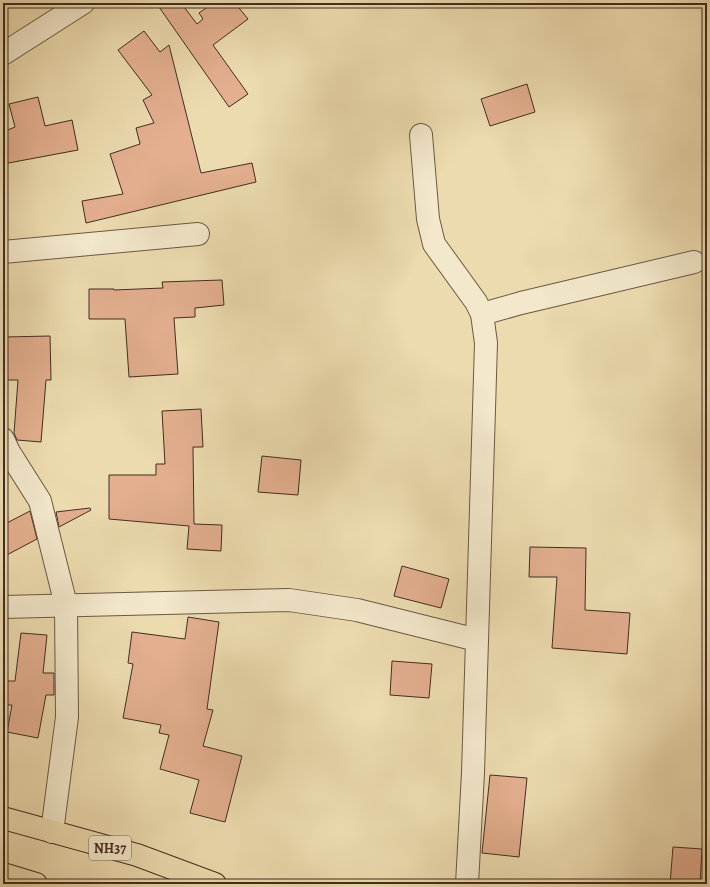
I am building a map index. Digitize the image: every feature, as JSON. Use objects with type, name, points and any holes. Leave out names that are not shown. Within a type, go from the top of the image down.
[{"type":"highway","name":"NH37","points":[[3,818],[137,856],[214,884]]},
{"type":"highway","points":[[3,874],[36,884]]},
{"type":"street","points":[[3,54],[83,3]]},
{"type":"street","points":[[421,135],[428,219],[434,244],[476,302],[482,314],[486,343],[473,773],[467,884]]},
{"type":"street","points":[[3,252],[198,234]]},
{"type":"street","points":[[482,314],[521,303],[694,262]]},
{"type":"street","points":[[3,439],[9,452],[40,501],[66,605],[67,717],[52,832]]},
{"type":"street","points":[[3,607],[289,600],[357,610],[477,640]]},
{"type":"building","points":[[164,3],[181,3],[197,24],[203,19],[199,13],[213,3],[235,3],[248,19],[213,45],[248,94],[229,107],[159,7]]},
{"type":"building","points":[[144,31],[160,52],[169,45],[201,173],[252,163],[256,182],[86,223],[82,201],[123,194],[110,154],[140,144],[136,128],[154,123],[143,100],[152,95],[118,50]]},
{"type":"building","points":[[527,84],[535,112],[490,126],[481,99]]},
{"type":"building","points":[[38,97],[45,126],[72,120],[78,150],[3,164],[3,132],[15,127],[9,104]]},
{"type":"building","points":[[222,280],[224,305],[195,308],[195,317],[174,318],[178,374],[129,377],[125,319],[89,319],[89,289],[114,290],[163,288],[162,282]]},
{"type":"building","points":[[50,336],[51,380],[46,380],[41,442],[17,440],[14,433],[18,380],[6,380],[5,337]]},
{"type":"building","points":[[201,409],[203,447],[193,447],[194,524],[222,525],[221,551],[187,549],[189,526],[109,519],[109,475],[156,475],[156,464],[165,464],[162,411]]},
{"type":"building","points":[[262,456],[301,460],[298,495],[258,492]]},
{"type":"building","points":[[90,508],[91,510],[59,527],[56,512]]},
{"type":"building","points":[[30,511],[37,539],[3,557],[3,525]]},
{"type":"building","points":[[530,547],[586,548],[585,610],[630,613],[627,654],[552,648],[557,577],[529,577]]},
{"type":"building","points":[[402,566],[449,579],[441,608],[394,596]]},
{"type":"building","points":[[188,617],[219,622],[207,709],[213,710],[203,746],[242,756],[225,822],[190,813],[199,780],[160,769],[169,735],[159,733],[161,725],[123,718],[133,664],[128,663],[132,632],[185,639]]},
{"type":"building","points":[[21,633],[47,635],[43,673],[54,673],[54,695],[46,695],[38,738],[7,732],[12,705],[3,705],[3,681],[15,681]]},
{"type":"building","points":[[392,661],[432,664],[429,698],[390,695]]},
{"type":"building","points":[[490,775],[527,778],[519,857],[482,853]]},
{"type":"building","points":[[673,847],[702,849],[700,884],[670,884]]}]
